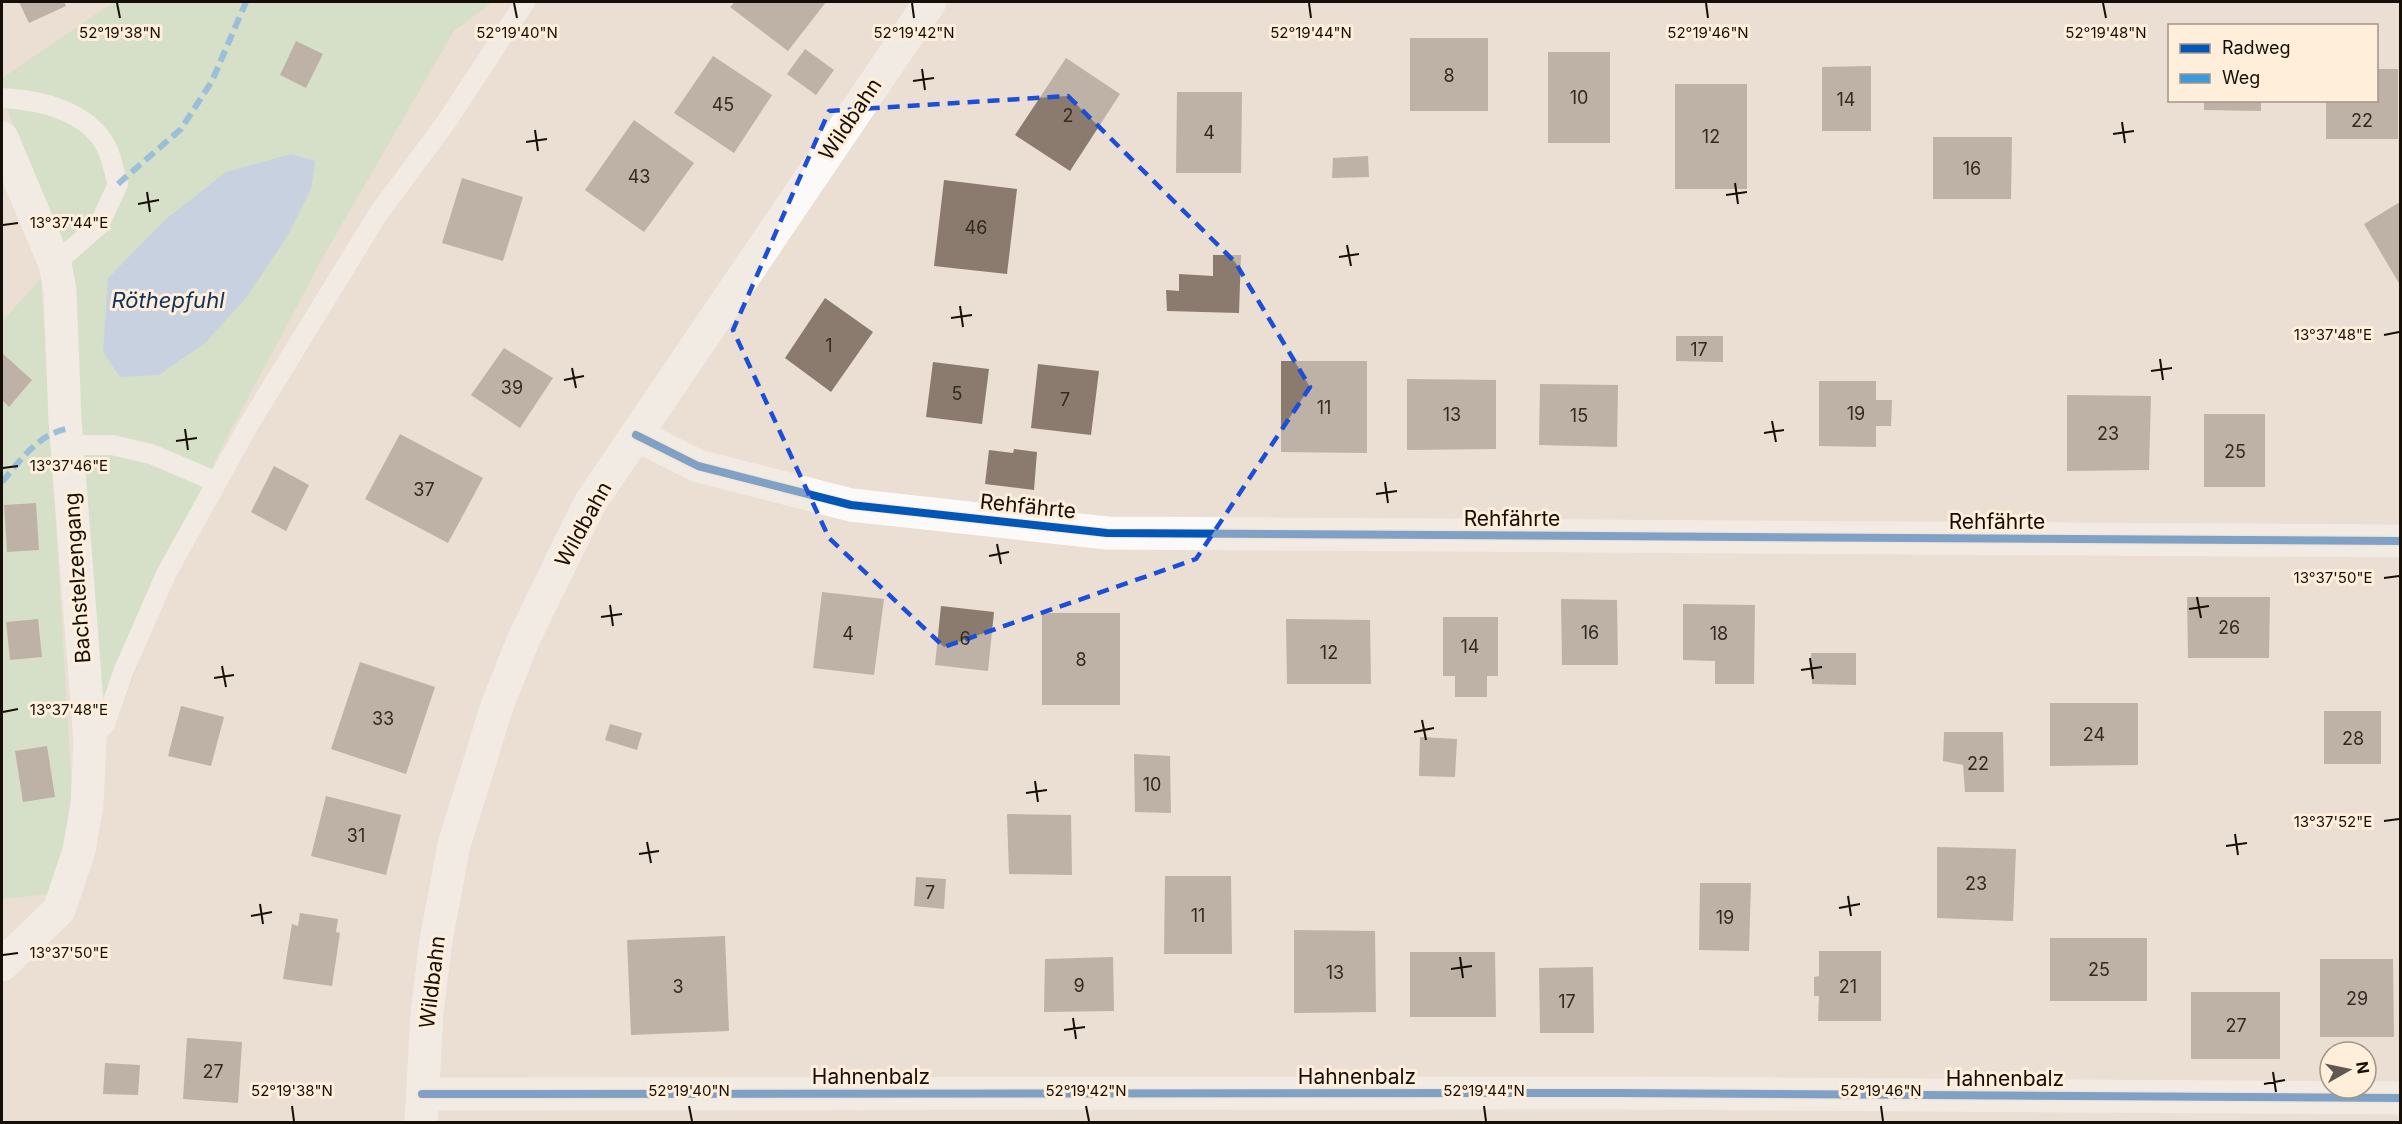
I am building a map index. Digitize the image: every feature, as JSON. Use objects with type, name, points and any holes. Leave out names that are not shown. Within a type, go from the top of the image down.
[{"type":"street","name":"Wildbahn","points":[[422,1108],[426,1013],[453,845],[472,778],[497,706],[529,628],[590,504],[930,2]]},
{"type":"street","name":"Bachstelzengang","points":[[2,138],[56,264],[60,291],[67,445],[90,741],[87,805],[79,851],[59,910],[2,965]]},
{"type":"street","name":"Rehfährte","points":[[636,435],[698,466],[851,505],[1107,533],[2400,541]]},
{"type":"street","name":"Hahnenbalz","points":[[422,1108],[1640,1093],[2400,1098]]},
{"type":"lane","points":[[90,741],[105,724],[124,670],[166,574],[217,482],[378,214],[447,122],[525,2]]},
{"type":"lane","points":[[2,98],[29,99],[81,118],[106,147],[118,184],[99,225],[56,264]]},
{"type":"lane","points":[[67,445],[112,445],[151,454],[217,482]]},
{"type":"highlighted area","points":[[1068,96],[1235,262],[1310,387],[1196,559],[944,647],[829,538],[733,330],[829,111]]},
{"type":"green space","points":[[114,2],[493,2],[454,31],[327,250],[217,456],[118,717],[96,701],[73,269],[2,98],[2,78]]},
{"type":"green space","points":[[41,278],[73,806],[50,894],[2,899],[2,322]]},
{"type":"water","name":"Röthepfuhl","points":[[291,154],[315,161],[311,189],[288,235],[246,298],[205,343],[159,375],[120,377],[103,352],[108,278],[166,219],[226,172]]},
{"type":"building","points":[[19,2],[64,2],[66,6],[29,23]]},
{"type":"building","points":[[735,2],[826,2],[788,51],[730,7]]},
{"type":"building","points":[[1410,38],[1488,38],[1488,111],[1410,111]]},
{"type":"building","points":[[296,41],[323,54],[306,88],[280,75]]},
{"type":"building","points":[[805,49],[834,70],[816,95],[787,74]]},
{"type":"building","points":[[1548,52],[1610,52],[1610,143],[1548,143]]},
{"type":"building","points":[[713,56],[772,95],[734,153],[674,113]]},
{"type":"building","points":[[1066,58],[1120,94],[1070,171],[1015,135]]},
{"type":"building","points":[[1871,66],[1871,131],[1822,131],[1822,67]]},
{"type":"building","points":[[2378,69],[2398,69],[2398,139],[2326,139],[2326,102],[2378,102]]},
{"type":"building","points":[[1675,84],[1747,84],[1747,189],[1675,189]]},
{"type":"building","points":[[1177,92],[1242,92],[1241,173],[1176,173]]},
{"type":"building","points":[[2204,102],[2261,102],[2261,111],[2204,110]]},
{"type":"building","points":[[634,120],[694,163],[644,232],[585,190]]},
{"type":"building","points":[[1933,137],[2012,137],[2011,199],[1933,199]]},
{"type":"building","points":[[1368,156],[1369,177],[1332,178],[1333,158]]},
{"type":"building","points":[[462,178],[523,197],[503,261],[442,243]]},
{"type":"building","points":[[944,180],[1017,189],[1007,274],[934,266]]},
{"type":"building","points":[[2400,202],[2400,285],[2364,224]]},
{"type":"building","points":[[1213,255],[1241,255],[1239,313],[1167,311],[1166,290],[1179,291],[1179,274],[1213,276]]},
{"type":"building","points":[[825,298],[873,332],[831,392],[785,358]]},
{"type":"building","points":[[1676,336],[1723,336],[1723,362],[1676,361]]},
{"type":"building","points":[[504,348],[553,378],[520,428],[471,395]]},
{"type":"building","points":[[2,353],[32,380],[9,407],[2,400]]},
{"type":"building","points":[[1281,361],[1367,361],[1367,453],[1281,452]]},
{"type":"building","points":[[933,362],[989,369],[982,424],[926,417]]},
{"type":"building","points":[[1038,364],[1099,371],[1091,435],[1031,428]]},
{"type":"building","points":[[1407,379],[1496,380],[1496,449],[1407,450]]},
{"type":"building","points":[[1819,381],[1876,381],[1876,400],[1892,400],[1891,426],[1876,426],[1876,447],[1819,446]]},
{"type":"building","points":[[1540,384],[1618,385],[1617,447],[1539,445]]},
{"type":"building","points":[[2067,395],[2151,396],[2149,470],[2067,471]]},
{"type":"building","points":[[2204,414],[2265,414],[2265,487],[2204,487]]},
{"type":"building","points":[[400,434],[483,478],[448,543],[365,499]]},
{"type":"building","points":[[1014,449],[1037,452],[1034,490],[985,484],[989,450],[1013,453]]},
{"type":"building","points":[[274,466],[309,485],[286,531],[251,512]]},
{"type":"building","points":[[36,503],[39,550],[7,552],[4,505]]},
{"type":"building","points":[[822,592],[884,599],[874,675],[813,668]]},
{"type":"building","points":[[2187,597],[2270,597],[2269,658],[2188,658]]},
{"type":"building","points":[[1561,599],[1617,600],[1618,665],[1562,665]]},
{"type":"building","points":[[1683,604],[1755,605],[1754,684],[1715,684],[1715,661],[1683,660]]},
{"type":"building","points":[[941,606],[994,612],[988,671],[935,665]]},
{"type":"building","points":[[1042,613],[1120,613],[1120,705],[1042,705]]},
{"type":"building","points":[[1443,617],[1498,617],[1498,676],[1487,676],[1487,697],[1455,697],[1455,676],[1443,676]]},
{"type":"building","points":[[38,619],[42,657],[10,660],[6,622]]},
{"type":"building","points":[[1286,619],[1370,620],[1371,684],[1287,684]]},
{"type":"building","points":[[1811,653],[1856,653],[1856,685],[1812,684]]},
{"type":"building","points":[[360,662],[435,687],[406,774],[331,749]]},
{"type":"building","points":[[2050,703],[2138,703],[2138,765],[2050,766]]},
{"type":"building","points":[[181,706],[224,717],[211,766],[168,756]]},
{"type":"building","points":[[2324,711],[2381,711],[2381,764],[2324,764]]},
{"type":"building","points":[[610,724],[642,733],[637,750],[605,740]]},
{"type":"building","points":[[1944,732],[2003,732],[2004,792],[1965,792],[1963,765],[1943,761]]},
{"type":"building","points":[[1420,737],[1457,739],[1455,777],[1419,776]]},
{"type":"building","points":[[47,746],[55,797],[23,802],[15,751]]},
{"type":"building","points":[[1134,754],[1170,756],[1171,813],[1135,812]]},
{"type":"building","points":[[326,796],[401,815],[386,875],[311,856]]},
{"type":"building","points":[[1007,814],[1071,815],[1072,875],[1009,874]]},
{"type":"building","points":[[1937,847],[2016,849],[2013,921],[1937,918]]},
{"type":"building","points":[[1165,876],[1231,876],[1232,954],[1164,954]]},
{"type":"building","points":[[916,877],[946,879],[944,909],[914,906]]},
{"type":"building","points":[[1700,883],[1751,883],[1749,951],[1699,950]]},
{"type":"building","points":[[300,913],[338,919],[336,932],[340,933],[332,986],[283,979],[292,924],[298,926]]},
{"type":"building","points":[[1294,930],[1375,931],[1376,1012],[1294,1013]]},
{"type":"building","points":[[725,936],[729,1031],[631,1035],[627,940]]},
{"type":"building","points":[[2050,938],[2147,938],[2147,1001],[2050,1001]]},
{"type":"building","points":[[1819,951],[1881,951],[1881,1021],[1818,1021],[1819,996],[1814,996],[1814,977],[1819,976]]},
{"type":"building","points":[[1410,952],[1495,952],[1496,1017],[1410,1017]]},
{"type":"building","points":[[1113,957],[1114,1011],[1044,1012],[1045,959]]},
{"type":"building","points":[[2320,959],[2393,959],[2394,1037],[2320,1037]]},
{"type":"building","points":[[1593,967],[1594,1033],[1540,1033],[1539,968]]},
{"type":"building","points":[[2191,992],[2280,992],[2280,1059],[2191,1059]]},
{"type":"building","points":[[187,1038],[242,1042],[238,1103],[183,1099]]},
{"type":"building","points":[[105,1063],[140,1065],[138,1095],[103,1094]]},
{"type":"marked path","points":[[118,184],[181,129],[212,81],[246,2]]},
{"type":"marked path","points":[[2,482],[38,443],[55,432],[66,429]]},
{"type":"cycle path","points":[[636,435],[698,466],[851,505],[1107,533],[2400,541]]},
{"type":"cycle path","points":[[422,1094],[1616,1093],[2400,1098]]}]
